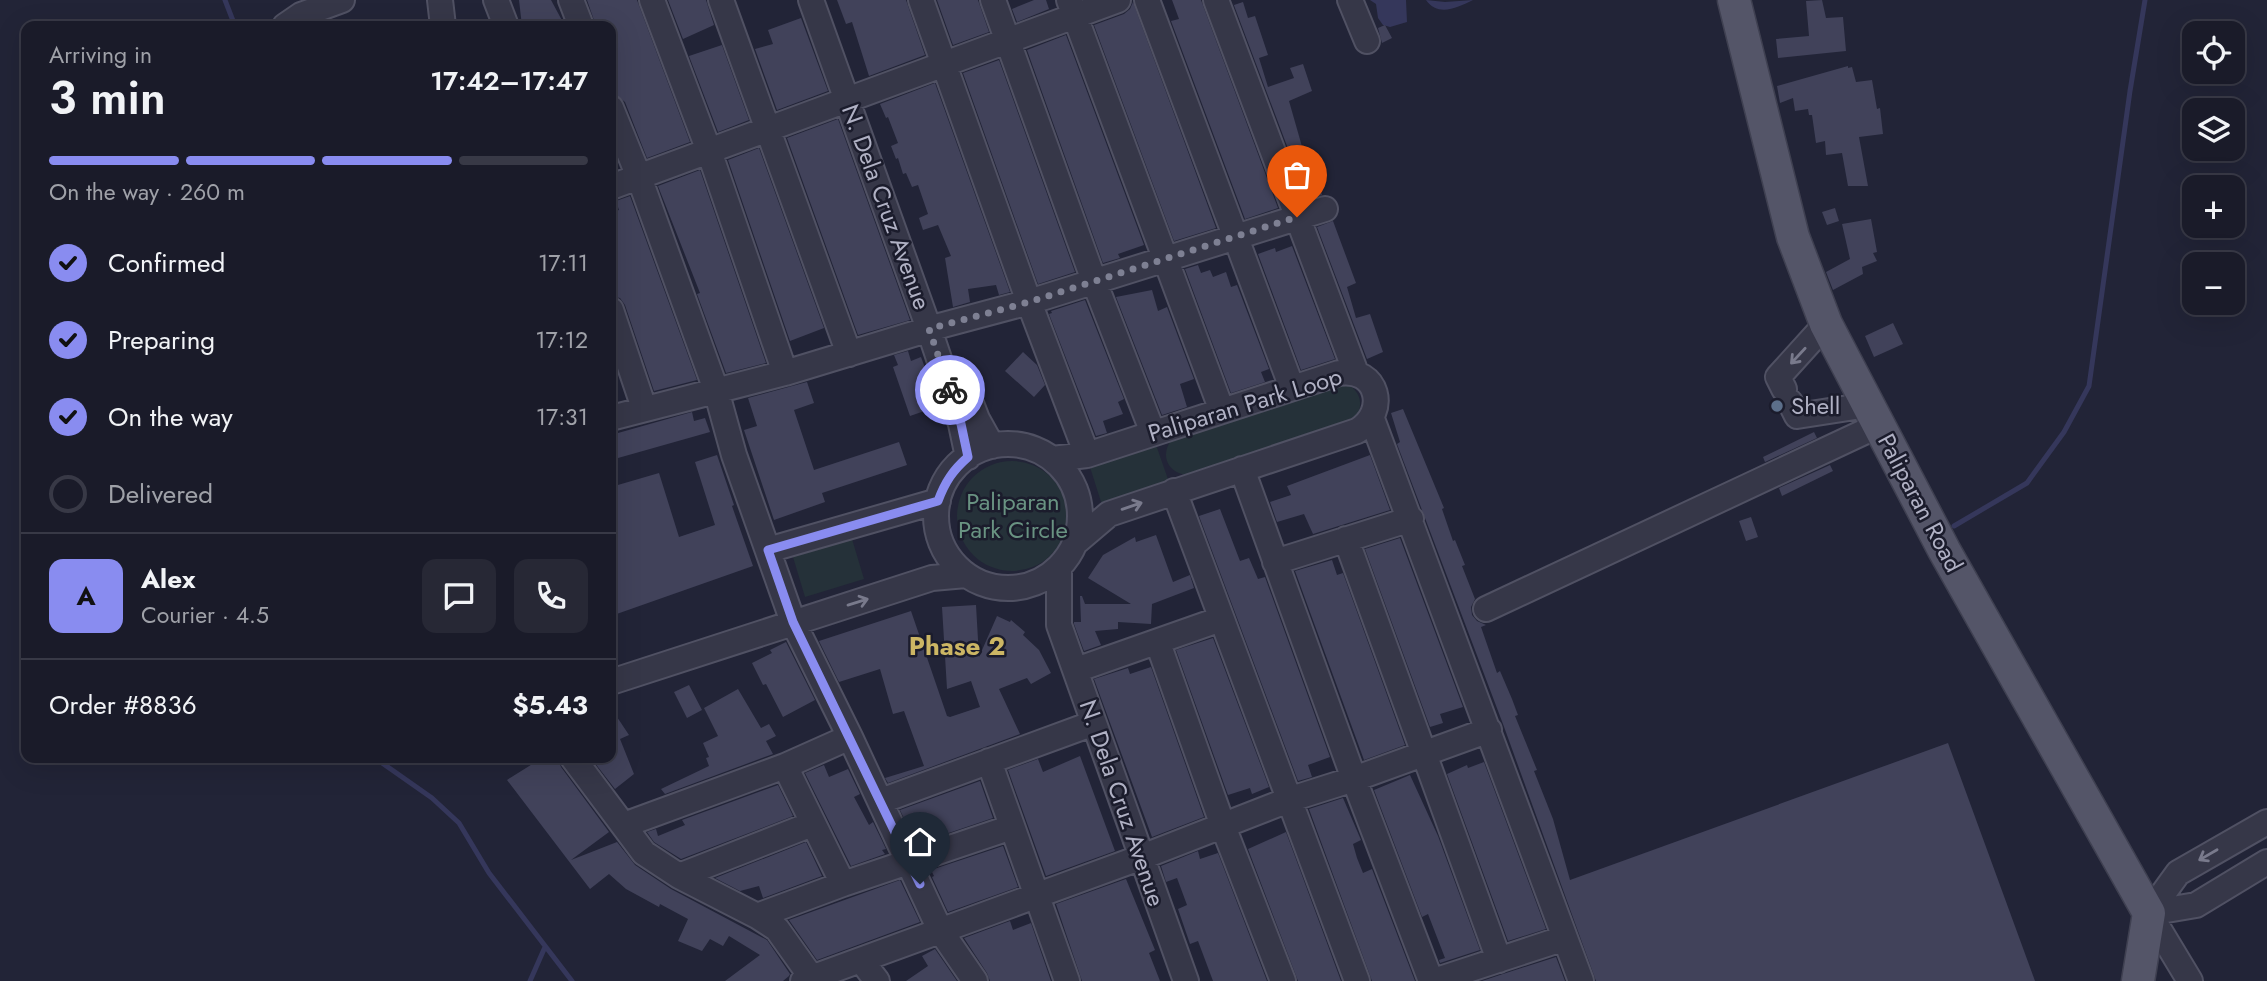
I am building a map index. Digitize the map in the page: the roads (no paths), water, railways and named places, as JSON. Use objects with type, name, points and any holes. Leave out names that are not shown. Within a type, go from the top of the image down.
[{"type":"main road","name":"Paliparan Road","points":[[1734,0],[1793,237],[1826,324],[1944,550],[2149,913]]},
{"type":"main road","points":[[2138,981],[2149,913]]},
{"type":"street","points":[[293,14],[342,0]]},
{"type":"street","points":[[440,0],[442,21]]},
{"type":"street","points":[[496,0],[504,21]]},
{"type":"street","points":[[572,0],[579,21]]},
{"type":"street","points":[[652,0],[709,152],[785,373]]},
{"type":"street","points":[[721,0],[770,129],[849,354]]},
{"type":"street","name":"N. Dela Cruz Avenue","points":[[811,0],[855,98]]},
{"type":"street","name":"N. Dela Cruz Avenue","points":[[828,0],[855,98],[936,327],[976,419],[992,446]]},
{"type":"street","points":[[921,0],[1087,455]]},
{"type":"street","points":[[993,0],[1094,281],[1153,433]]},
{"type":"street","points":[[616,185],[1008,41],[1072,8],[1118,0]]},
{"type":"street","points":[[1147,0],[1292,388]]},
{"type":"street","points":[[1216,0],[1356,373]]},
{"type":"street","points":[[1350,0],[1367,41]]},
{"type":"street","points":[[1072,8],[1222,411]]},
{"type":"street","points":[[616,122],[639,177],[716,390],[734,455],[793,622],[940,930],[975,981]]},
{"type":"street","points":[[616,416],[785,373],[1029,302],[1325,209]]},
{"type":"street","points":[[1826,324],[1778,377],[1797,416],[1874,415]]},
{"type":"street","points":[[616,325],[644,408]]},
{"type":"street","name":"N. Dela Cruz Avenue","points":[[936,327],[968,457]]},
{"type":"street","name":"Paliparan Park Loop","points":[[1052,459],[1087,455],[1339,373],[1356,373],[1364,378],[1375,392],[1377,402],[1372,419]]},
{"type":"street","points":[[1486,609],[1874,415]]},
{"type":"street","points":[[1076,542],[1109,514],[1357,431],[1372,419],[1581,981]]},
{"type":"street","points":[[992,446],[1023,446],[1052,459],[1068,476],[1078,496],[1080,527],[1068,556],[1059,568],[1042,580],[1022,587],[993,586],[966,575],[944,550],[938,534],[938,501],[944,484],[954,468],[968,457],[992,446]]},
{"type":"street","points":[[1242,469],[1354,779],[1432,981],[1565,938]]},
{"type":"street","points":[[1174,491],[1357,981]]},
{"type":"street","points":[[768,550],[938,501]]},
{"type":"street","points":[[1275,562],[1411,519]]},
{"type":"street","points":[[1346,539],[1499,960]]},
{"type":"street","name":"N. Dela Cruz Avenue","points":[[1059,568],[1059,625],[1186,981]]},
{"type":"street","points":[[616,680],[932,578],[966,575]]},
{"type":"street","name":"N. Dela Cruz Avenue","points":[[1022,587],[1059,625]]},
{"type":"street","points":[[1076,670],[1221,619]]},
{"type":"street","points":[[1158,643],[1223,826],[1283,981]]},
{"type":"street","points":[[881,802],[1094,723]]},
{"type":"street","points":[[577,763],[644,853],[679,876],[777,929],[810,980],[1291,799],[1489,730]]},
{"type":"street","points":[[624,825],[785,766],[850,737]]},
{"type":"street","points":[[989,761],[1067,981]]},
{"type":"street","points":[[785,766],[843,884]]},
{"type":"street","points":[[2149,913],[2178,873],[2267,822]]},
{"type":"street","points":[[679,876],[812,824]]},
{"type":"street","points":[[757,916],[1013,827]]},
{"type":"street","points":[[2149,913],[2196,905],[2267,862]]},
{"type":"street","points":[[2149,913],[2190,981]]},
{"type":"street","points":[[860,960],[877,981]]},
{"type":"water","points":[[1370,0],[1406,0],[1407,22],[1390,27],[1383,25],[1378,18],[1376,4]]},
{"type":"water","points":[[1426,0],[1445,2],[1473,0],[1442,10]]},
{"type":"waterway","points":[[225,0],[233,21]]},
{"type":"waterway","points":[[1954,526],[2027,483],[2064,432],[2089,386],[2145,0]]},
{"type":"waterway","points":[[382,763],[432,798],[459,823],[489,873],[572,981]]},
{"type":"waterway","points":[[530,981],[545,947]]},
{"type":"place","name":"Shell","points":[[1777,406]]},
{"type":"district","name":"Phase 2","points":[[957,646]]},
{"type":"park label","name":"Paliparan Park Circle","points":[[1013,516]]}]
